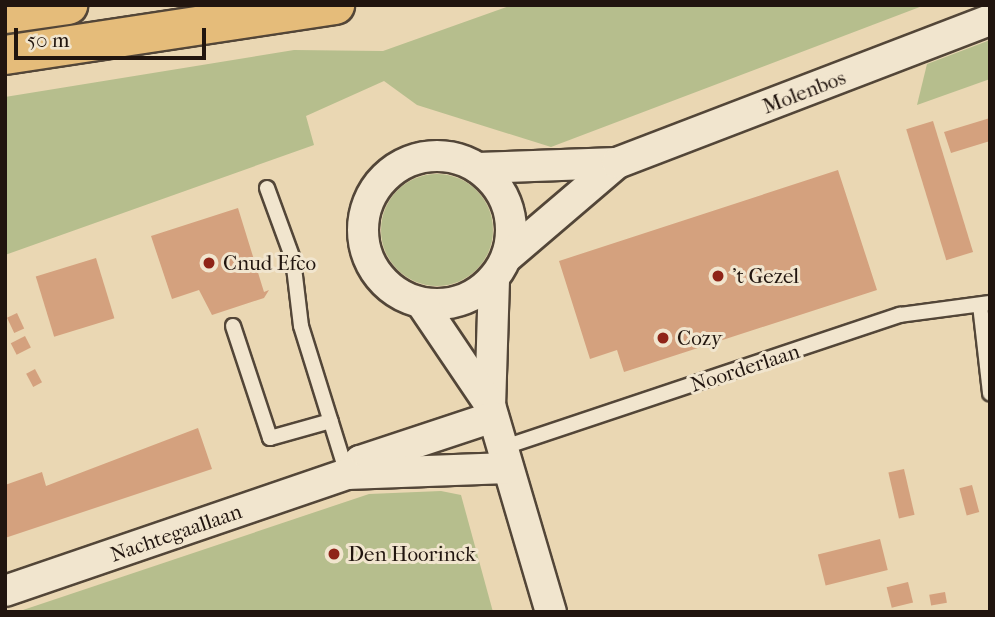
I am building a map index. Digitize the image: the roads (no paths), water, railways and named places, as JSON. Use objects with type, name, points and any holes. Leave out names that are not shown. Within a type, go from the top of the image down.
[{"type":"highway","points":[[5,14],[68,5]]},
{"type":"highway","points":[[5,55],[335,5]]},
{"type":"street","name":"Molenbos","points":[[492,411],[422,304],[378,277],[366,253],[364,215],[374,191],[391,172],[428,156],[478,167],[617,163],[990,20]]},
{"type":"street","name":"Molenbos","points":[[422,304],[449,304],[500,269],[617,163]]},
{"type":"street","points":[[478,167],[507,203],[512,232],[500,269],[492,411],[551,612]]},
{"type":"street","name":"Nachtegaallaan","points":[[347,474],[360,461],[492,411]]},
{"type":"street","name":"Nachtegaallaan","points":[[5,591],[347,474],[505,458]]},
{"type":"lane","points":[[267,188],[293,259],[301,326],[347,474]]},
{"type":"lane","points":[[985,304],[990,393]]},
{"type":"lane","name":"Noorderlaan","points":[[505,458],[900,315],[985,304]]},
{"type":"lane","points":[[233,326],[270,438],[331,421]]},
{"type":"place","name":"Cnud Efco","points":[[209,263]]},
{"type":"place","name":"'t Gezel","points":[[718,276]]},
{"type":"place","name":"Cozy","points":[[663,338]]},
{"type":"place","name":"Den Hoorinck","points":[[334,554]]}]
